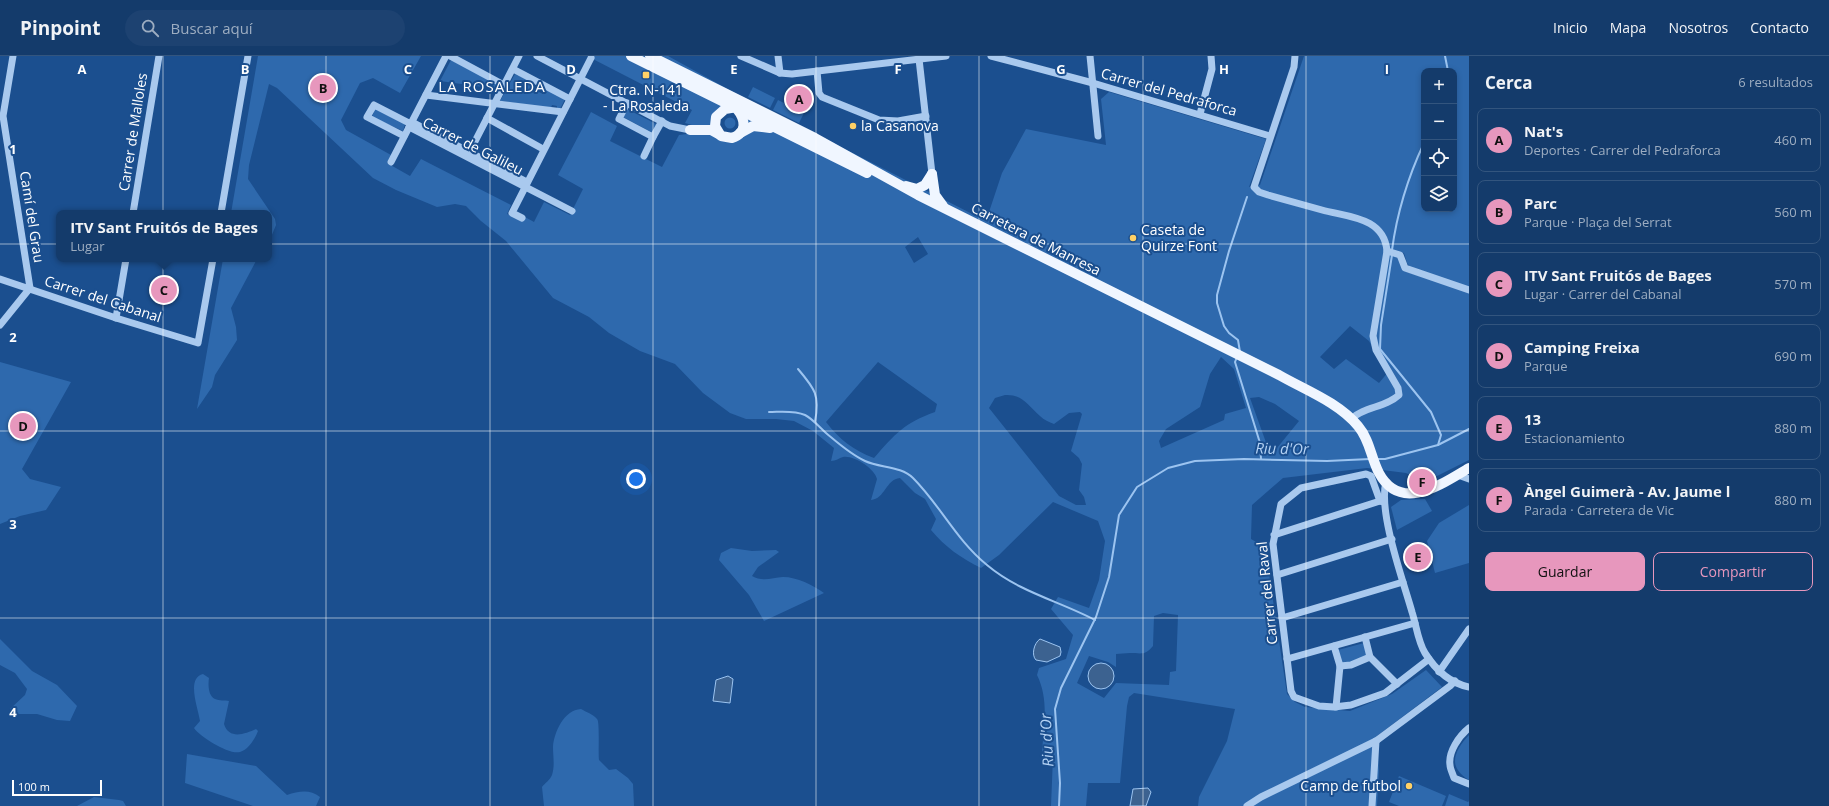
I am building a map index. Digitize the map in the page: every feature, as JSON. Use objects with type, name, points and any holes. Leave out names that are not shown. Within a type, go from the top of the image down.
[{"type":"main road","points":[[631,56],[888,184],[918,195]]},
{"type":"main road","points":[[650,56],[680,70]]},
{"type":"main road","points":[[658,56],[701,85],[732,101],[744,119],[744,128],[740,133]]},
{"type":"main road","name":"Carretera de Manresa","points":[[680,70],[798,129],[918,195],[1242,357],[1328,402],[1351,419],[1363,433],[1369,444],[1379,472],[1386,482]]},
{"type":"main road","points":[[687,85],[712,101],[717,116],[716,131],[721,136]]},
{"type":"main road","points":[[690,130],[717,116],[725,109],[736,107],[746,108],[798,129]]},
{"type":"main road","points":[[690,130],[711,130],[721,136],[732,138],[753,126],[764,126],[780,130]]},
{"type":"main road","points":[[903,186],[917,189],[924,185],[932,174]]},
{"type":"main road","points":[[932,174],[935,195],[946,209]]},
{"type":"main road","points":[[1386,482],[1395,489],[1417,493],[1434,488],[1469,468]]},
{"type":"street","name":"Camí del Grau","points":[[13,56],[3,116],[30,288]]},
{"type":"street","name":"Carrer de Malloles","points":[[133,210],[159,56]]},
{"type":"street","points":[[222,210],[248,56]]},
{"type":"street","points":[[391,162],[446,56]]},
{"type":"street","points":[[450,56],[504,85]]},
{"type":"street","points":[[468,154],[519,56]]},
{"type":"street","points":[[537,56],[670,126],[690,130]]},
{"type":"street","points":[[740,56],[780,73],[792,74],[946,56]]},
{"type":"street","points":[[778,56],[780,73]]},
{"type":"street","name":"Carrer del Pedraforca","points":[[991,56],[1093,83],[1270,136]]},
{"type":"street","points":[[1090,56],[1098,136]]},
{"type":"street","points":[[1200,114],[1211,76],[1211,56]]},
{"type":"street","points":[[1295,56],[1294,67],[1270,136],[1255,187],[1263,194],[1323,210],[1362,218],[1381,232],[1388,251],[1373,336],[1376,350],[1398,388],[1399,395],[1393,400],[1364,410],[1351,419]]},
{"type":"street","points":[[522,218],[512,213],[543,149],[591,58]]},
{"type":"street","points":[[919,59],[932,174]]},
{"type":"street","points":[[512,69],[570,99]]},
{"type":"street","points":[[817,71],[819,93],[822,97],[879,120],[898,121],[926,116]]},
{"type":"street","points":[[426,95],[563,112]]},
{"type":"street","points":[[627,103],[619,119],[653,137]]},
{"type":"street","name":"Carrer de Galileu","points":[[404,136],[367,117],[374,105],[526,184],[572,211]]},
{"type":"street","points":[[487,118],[543,149]]},
{"type":"street","points":[[644,156],[662,122]]},
{"type":"street","points":[[1388,251],[1398,253],[1405,268],[1469,290]]},
{"type":"street","points":[[116,318],[125,262]]},
{"type":"street","name":"Carrer del Cabanal","points":[[0,279],[116,318],[198,343],[212,262]]},
{"type":"street","points":[[0,325],[30,288]]},
{"type":"street","name":"Carrer del Raval","points":[[1336,707],[1308,703],[1294,697],[1291,691],[1273,544],[1281,504],[1301,488],[1366,474],[1371,476],[1383,501]]},
{"type":"street","points":[[1458,475],[1469,479]]},
{"type":"street","points":[[1386,482],[1383,501],[1403,582],[1423,651],[1439,672],[1461,685],[1469,687]]},
{"type":"street","points":[[1274,535],[1383,501],[1395,489]]},
{"type":"street","points":[[1277,574],[1392,538]]},
{"type":"street","points":[[1282,618],[1403,582]]},
{"type":"street","points":[[1287,660],[1415,623]]},
{"type":"street","points":[[1439,672],[1458,647],[1469,629]]},
{"type":"street","points":[[1365,637],[1370,657],[1396,684]]},
{"type":"street","points":[[1334,646],[1340,666],[1336,707],[1351,705],[1386,693],[1428,659]]},
{"type":"street","points":[[1340,666],[1351,665],[1370,657]]},
{"type":"street","points":[[1247,806],[1261,797],[1376,741],[1428,703],[1454,681]]},
{"type":"street","points":[[1469,728],[1452,751],[1450,764],[1454,778],[1469,784]]},
{"type":"street","points":[[1372,806],[1376,741]]},
{"type":"shaded area","points":[[258,56],[421,56],[400,93],[373,78],[360,83],[341,120],[346,130],[391,155],[387,163],[410,176],[421,159],[511,205],[507,214],[522,221],[525,217],[534,222],[544,202],[570,215],[583,189],[558,175],[591,112],[617,126],[610,141],[662,167],[679,135],[687,134],[692,125],[685,123],[692,110],[587,56],[668,56],[735,93],[986,221],[1002,173],[1026,129],[1106,145],[1101,99],[1109,92],[1266,139],[1249,187],[1260,185],[1304,56],[1469,56],[1469,287],[1411,268],[1407,263],[1404,253],[1400,252],[1400,263],[1404,271],[1469,292],[1469,460],[1431,479],[1416,478],[1406,473],[1367,468],[1283,478],[1252,505],[1251,539],[1265,547],[1287,694],[1295,702],[1305,707],[1350,711],[1392,694],[1426,670],[1442,687],[1377,736],[1379,771],[1377,806],[1198,806],[1199,797],[1227,741],[1235,709],[1134,693],[1129,697],[1127,706],[1120,783],[1088,783],[1086,806],[1051,806],[1053,757],[1042,751],[1045,713],[1043,693],[1037,675],[1039,668],[1066,659],[1073,635],[1051,609],[1058,597],[1089,608],[1099,580],[1105,541],[1098,521],[1053,502],[999,555],[981,568],[960,556],[936,536],[931,530],[936,519],[925,499],[915,493],[900,478],[895,479],[876,499],[871,500],[877,479],[872,471],[853,458],[843,457],[831,461],[834,448],[813,431],[794,421],[776,419],[746,419],[730,413],[703,393],[675,364],[640,351],[609,333],[589,317],[553,298],[506,241],[481,221],[466,206],[455,204],[437,207],[396,190],[373,178],[277,88],[269,84],[249,165],[248,179],[269,210],[232,210]],"holes":[[[729,112],[737,114],[741,121],[739,129],[733,134],[725,133],[719,124],[721,117]],[[918,237],[928,254],[914,263],[905,247]],[[1350,326],[1369,341],[1378,358],[1389,371],[1379,383],[1346,359],[1334,369],[1320,357]],[[1221,357],[1234,369],[1246,408],[1225,414],[1224,420],[1161,448],[1159,441],[1166,429],[1200,407],[1210,374]],[[878,362],[937,404],[935,412],[915,420],[901,430],[874,458],[853,448],[826,422]],[[1005,395],[1016,396],[1025,401],[1043,419],[1054,424],[1069,413],[1080,412],[1082,414],[1071,451],[1079,458],[1082,464],[1079,490],[1084,497],[1086,505],[1076,505],[1059,496],[989,408],[995,398]],[[1259,397],[1275,404],[1299,421],[1277,448],[1268,448],[1250,398]],[[1163,613],[1178,615],[1176,671],[1170,672],[1169,685],[1116,683],[1104,698],[1077,683],[1089,656],[1108,662],[1116,667],[1116,654],[1145,653],[1148,651],[1153,646],[1154,616]]]},
{"type":"shaded area","points":[[451,60],[499,85],[497,89],[440,81]]},
{"type":"shaded area","points":[[515,74],[533,82],[531,88],[543,94],[545,89],[565,99],[560,109],[557,109],[557,106],[552,105],[551,108],[500,101]]},
{"type":"shaded area","points":[[753,87],[775,98],[770,108],[748,97]]},
{"type":"shaded area","points":[[778,100],[804,113],[799,123],[773,110]]},
{"type":"shaded area","points":[[375,109],[405,124],[403,131],[372,117]]},
{"type":"shaded area","points":[[627,109],[658,125],[653,133],[623,117]]},
{"type":"shaded area","points":[[730,117],[734,119],[736,123],[734,127],[730,129],[726,127],[724,123],[726,119]]},
{"type":"shaded area","points":[[272,215],[275,219],[276,225],[272,235]]},
{"type":"shaded area","points":[[222,262],[255,262],[231,308],[236,327],[237,340],[215,375],[212,387],[197,409]]},
{"type":"shaded area","points":[[0,362],[71,382],[22,469],[30,479],[61,487],[46,510],[20,516],[0,524]]},
{"type":"shaded area","points":[[1425,499],[1432,511],[1397,530],[1391,507],[1401,500]]},
{"type":"shaded area","points":[[1469,505],[1469,563],[1435,573],[1427,541],[1439,523]]},
{"type":"shaded area","points":[[731,548],[752,551],[776,550],[779,552],[758,567],[752,576],[760,579],[783,577],[794,578],[810,584],[824,593],[764,621],[749,595],[719,560],[721,553]]},
{"type":"shaded area","points":[[0,639],[32,671],[57,685],[77,706],[70,721],[57,720],[37,714],[16,714],[10,709],[25,695],[27,689],[15,673],[0,665]]},
{"type":"shaded area","points":[[1040,639],[1060,647],[1060,656],[1047,662],[1036,660],[1034,658],[1034,649],[1036,643]]},
{"type":"shaded area","points":[[1364,643],[1368,655],[1356,661],[1341,664],[1338,650]]},
{"type":"shaded area","points":[[1101,663],[1110,667],[1114,676],[1110,685],[1101,689],[1092,685],[1088,676],[1092,667]]},
{"type":"shaded area","points":[[203,674],[209,678],[209,690],[211,695],[218,700],[229,701],[224,724],[226,729],[233,734],[247,733],[256,729],[258,731],[251,744],[243,751],[235,752],[222,748],[202,736],[194,728],[200,721],[194,694],[195,681]]},
{"type":"shaded area","points":[[728,676],[733,679],[730,703],[713,701],[716,680]]},
{"type":"shaded area","points":[[581,709],[594,716],[598,721],[599,760],[609,770],[616,769],[633,784],[634,806],[544,806],[542,787],[553,772],[553,747],[555,735],[561,723],[570,713]]},
{"type":"shaded area","points":[[1469,735],[1469,780],[1458,770],[1455,764],[1455,759],[1460,747]]},
{"type":"shaded area","points":[[187,754],[256,766],[287,795],[296,792],[308,792],[316,794],[320,797],[316,806],[253,806],[185,783]]},
{"type":"shaded area","name":"Camp de futbol","points":[[1399,776],[1446,796],[1442,806],[1399,806],[1389,802]]},
{"type":"shaded area","points":[[1148,788],[1151,792],[1146,806],[1130,806],[1133,789]]},
{"type":"shaded area","points":[[1449,794],[1468,802],[1469,801],[1469,806],[1445,806]]},
{"type":"shaded area","points":[[94,797],[123,801],[126,806],[77,806]]},
{"type":"waterway","name":"Riu d'Or","points":[[1445,56],[1447,68]]},
{"type":"waterway","name":"Riu d'Or","points":[[1392,250],[1404,195],[1421,150]]},
{"type":"waterway","points":[[1240,352],[1238,340],[1229,333],[1224,326],[1217,303],[1217,295],[1229,251],[1247,197]]},
{"type":"waterway","name":"Riu d'Or","points":[[1376,459],[1385,459],[1438,445],[1441,435],[1431,412],[1380,349],[1381,325],[1392,255]]},
{"type":"waterway","points":[[1237,357],[1235,362],[1260,443],[1261,459]]},
{"type":"waterway","points":[[798,369],[809,382],[815,393],[817,405],[815,422]]},
{"type":"waterway","points":[[769,412],[801,413],[813,421],[849,452],[865,461],[903,471],[908,474],[923,489],[967,545],[987,565],[1012,582],[1095,620]]},
{"type":"waterway","points":[[1438,445],[1469,429]]},
{"type":"waterway","name":"Riu d'Or","points":[[1059,806],[1060,783],[1055,709],[1061,688],[1096,617],[1109,577],[1119,515],[1137,487],[1168,468],[1195,461],[1244,459],[1327,461],[1370,459]]},
{"type":"place","name":"Ctra. N-141 - La Rosaleda","points":[[646,75]]},
{"type":"place","name":"Parc","points":[[323,88]]},
{"type":"place","name":"Nat's","points":[[799,99]]},
{"type":"place","name":"la Casanova","points":[[853,126]]},
{"type":"place","name":"Caseta de Quirze Font","points":[[1133,238]]},
{"type":"place","name":"ITV Sant Fruitós de Bages","points":[[164,290]]},
{"type":"place","name":"Camping Freixa","points":[[23,426]]},
{"type":"place","name":"Àngel Guimerà - Av. Jaume l","points":[[1422,482]]},
{"type":"place","name":"13","points":[[1418,557]]},
{"type":"place","name":"Camp de futbol","points":[[1409,786]]},
{"type":"district","name":"LA ROSALEDA","points":[[492,87]]}]
